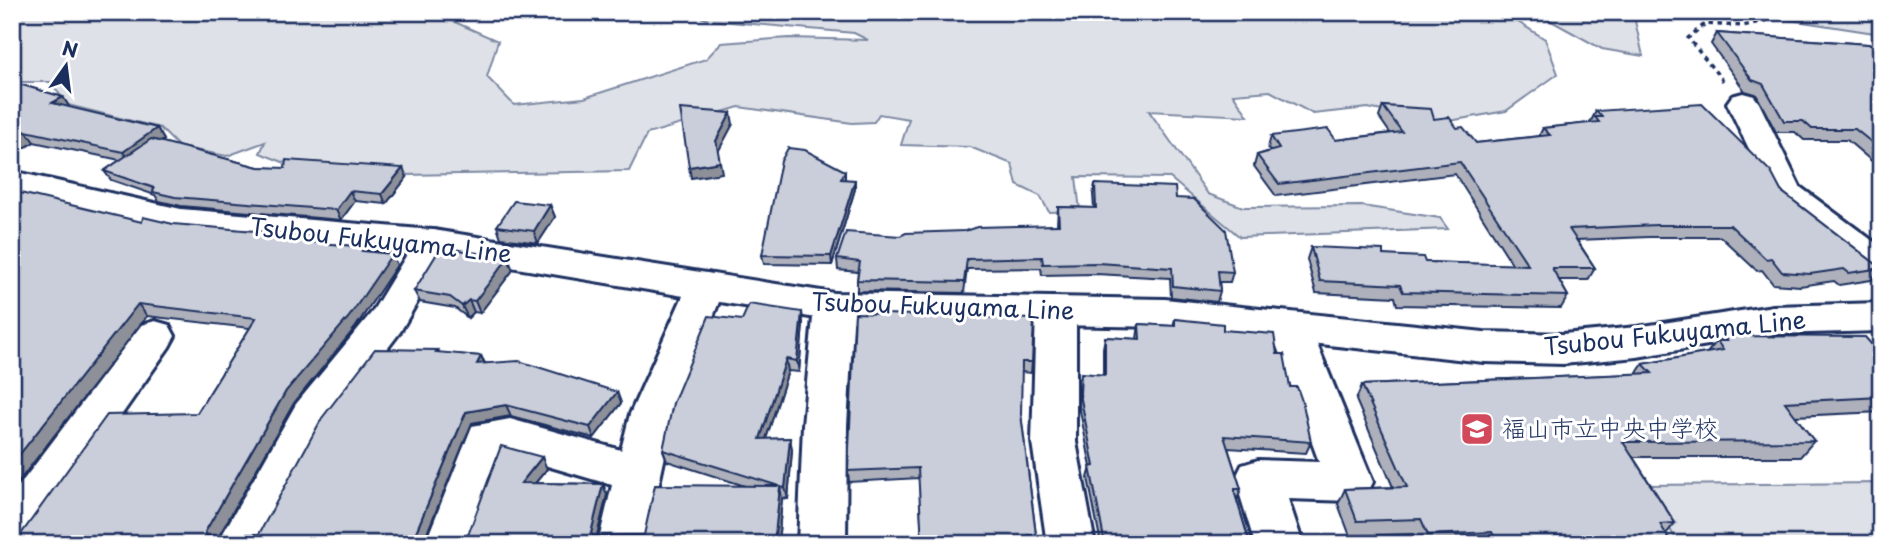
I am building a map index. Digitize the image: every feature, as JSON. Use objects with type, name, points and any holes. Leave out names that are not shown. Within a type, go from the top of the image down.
[{"type":"street","points":[[1743,103],[1786,193],[1881,267]]},
{"type":"street","name":"Tsubou Fukuyama Line","points":[[12,182],[181,221],[433,242],[834,307],[1165,313],[1484,347],[1563,349],[1637,342],[1773,320],[1881,317]]},
{"type":"street","points":[[241,544],[310,415],[386,322],[433,242]]},
{"type":"street","points":[[622,544],[652,414],[706,287]]},
{"type":"street","points":[[822,544],[825,425],[834,307]]},
{"type":"street","points":[[1056,311],[1054,442],[1071,544]]},
{"type":"street","points":[[1279,544],[1258,480],[1350,482],[1290,327]]},
{"type":"street","points":[[12,532],[155,336]]},
{"type":"street","points":[[449,544],[488,439],[510,437],[638,474]]},
{"type":"path","points":[[1743,103],[1708,65],[1688,38],[1705,24],[1743,26],[1801,12]]},
{"type":"shaded area","points":[[12,12],[371,12],[448,19],[498,41],[487,77],[514,105],[584,98],[706,59],[721,43],[789,38],[868,40],[854,33],[709,20],[686,12],[1502,12],[1545,39],[1558,74],[1506,111],[1438,123],[1368,108],[1313,114],[1270,91],[1233,94],[1248,116],[1149,111],[1208,194],[1243,207],[1362,206],[1440,218],[1448,229],[1240,237],[1170,178],[1076,177],[1080,211],[1049,212],[1040,196],[1017,185],[1012,164],[970,147],[901,145],[909,119],[879,114],[874,122],[852,123],[739,107],[647,134],[629,171],[403,175],[295,167],[260,153],[265,142],[227,156],[179,147],[160,128],[68,105],[50,82],[12,82]]},
{"type":"shaded area","points":[[1535,12],[1653,12],[1635,21],[1643,56],[1602,49]]},
{"type":"shaded area","points":[[1779,12],[1881,12],[1881,34],[1784,19]]},
{"type":"shaded area","points":[[1881,483],[1881,544],[1679,544],[1643,485]]},
{"type":"building","points":[[1717,33],[1881,45],[1881,150],[1855,129],[1812,129],[1803,121],[1784,121],[1763,84],[1752,80]]},
{"type":"building","points":[[12,82],[63,97],[52,103],[157,128],[123,152],[26,131],[13,138]]},
{"type":"building","points":[[1702,104],[1771,172],[1781,191],[1881,268],[1849,273],[1844,269],[1810,274],[1782,272],[1771,258],[1766,259],[1730,225],[1657,225],[1569,229],[1595,268],[1552,268],[1568,296],[1403,292],[1400,285],[1320,281],[1311,247],[1383,250],[1383,255],[1423,257],[1425,262],[1528,265],[1460,162],[1279,184],[1257,155],[1279,149],[1271,136],[1328,129],[1336,140],[1402,132],[1383,106],[1431,109],[1434,119],[1449,117],[1457,128],[1463,127],[1476,143],[1550,135],[1543,128],[1599,122],[1595,117],[1602,117],[1596,111]]},
{"type":"building","points":[[680,109],[731,113],[716,141],[720,162],[689,167]]},
{"type":"building","points":[[151,139],[258,167],[285,168],[286,160],[403,168],[382,194],[350,191],[336,210],[175,197],[153,192],[154,188],[104,171]]},
{"type":"building","points":[[788,148],[805,150],[845,171],[841,179],[855,180],[831,256],[762,255],[781,161]]},
{"type":"building","points":[[1095,184],[1175,187],[1176,198],[1194,199],[1226,230],[1233,272],[1218,271],[1220,291],[1173,286],[1172,268],[1098,263],[1043,264],[1042,257],[967,259],[964,282],[857,280],[860,262],[837,259],[846,232],[900,236],[906,233],[965,231],[977,227],[1059,225],[1058,207],[1096,208]]},
{"type":"building","points":[[12,191],[142,222],[143,217],[173,224],[314,236],[309,242],[365,247],[362,251],[392,254],[349,317],[286,391],[205,532],[207,536],[259,534],[322,418],[375,349],[438,350],[436,352],[481,356],[477,364],[519,361],[617,392],[590,427],[506,405],[466,412],[416,532],[418,536],[468,535],[501,446],[542,457],[521,483],[603,484],[591,533],[593,536],[644,535],[655,485],[779,486],[663,450],[673,403],[709,316],[742,320],[749,304],[802,312],[797,361],[786,359],[760,439],[790,438],[785,488],[780,487],[774,544],[14,544],[107,415],[197,413],[256,318],[138,304],[12,464]]},
{"type":"building","points":[[514,201],[550,205],[534,231],[497,226]]},
{"type":"building","points":[[441,247],[508,258],[475,301],[469,300],[462,306],[450,297],[414,291]]},
{"type":"building","points":[[855,313],[1034,319],[1032,362],[1022,362],[1021,414],[1036,535],[1028,535],[1029,544],[922,544],[918,468],[848,471]]},
{"type":"building","points":[[1175,319],[1223,324],[1223,330],[1274,334],[1277,354],[1284,354],[1290,387],[1297,387],[1303,404],[1311,442],[1224,436],[1241,489],[1235,489],[1235,494],[1250,544],[1105,544],[1090,467],[1094,466],[1080,394],[1081,373],[1105,375],[1105,337],[1140,339],[1139,324],[1175,326]]},
{"type":"building","points":[[1723,336],[1865,337],[1881,355],[1881,397],[1785,402],[1814,441],[1623,442],[1675,523],[1660,524],[1672,544],[1498,544],[1492,532],[1428,535],[1421,519],[1357,521],[1345,489],[1407,487],[1362,385],[1652,373],[1643,364],[1723,350],[1717,341],[1727,341]]},
{"type":"place","name":"福山市立中央中学校","points":[[1477,429]]}]
